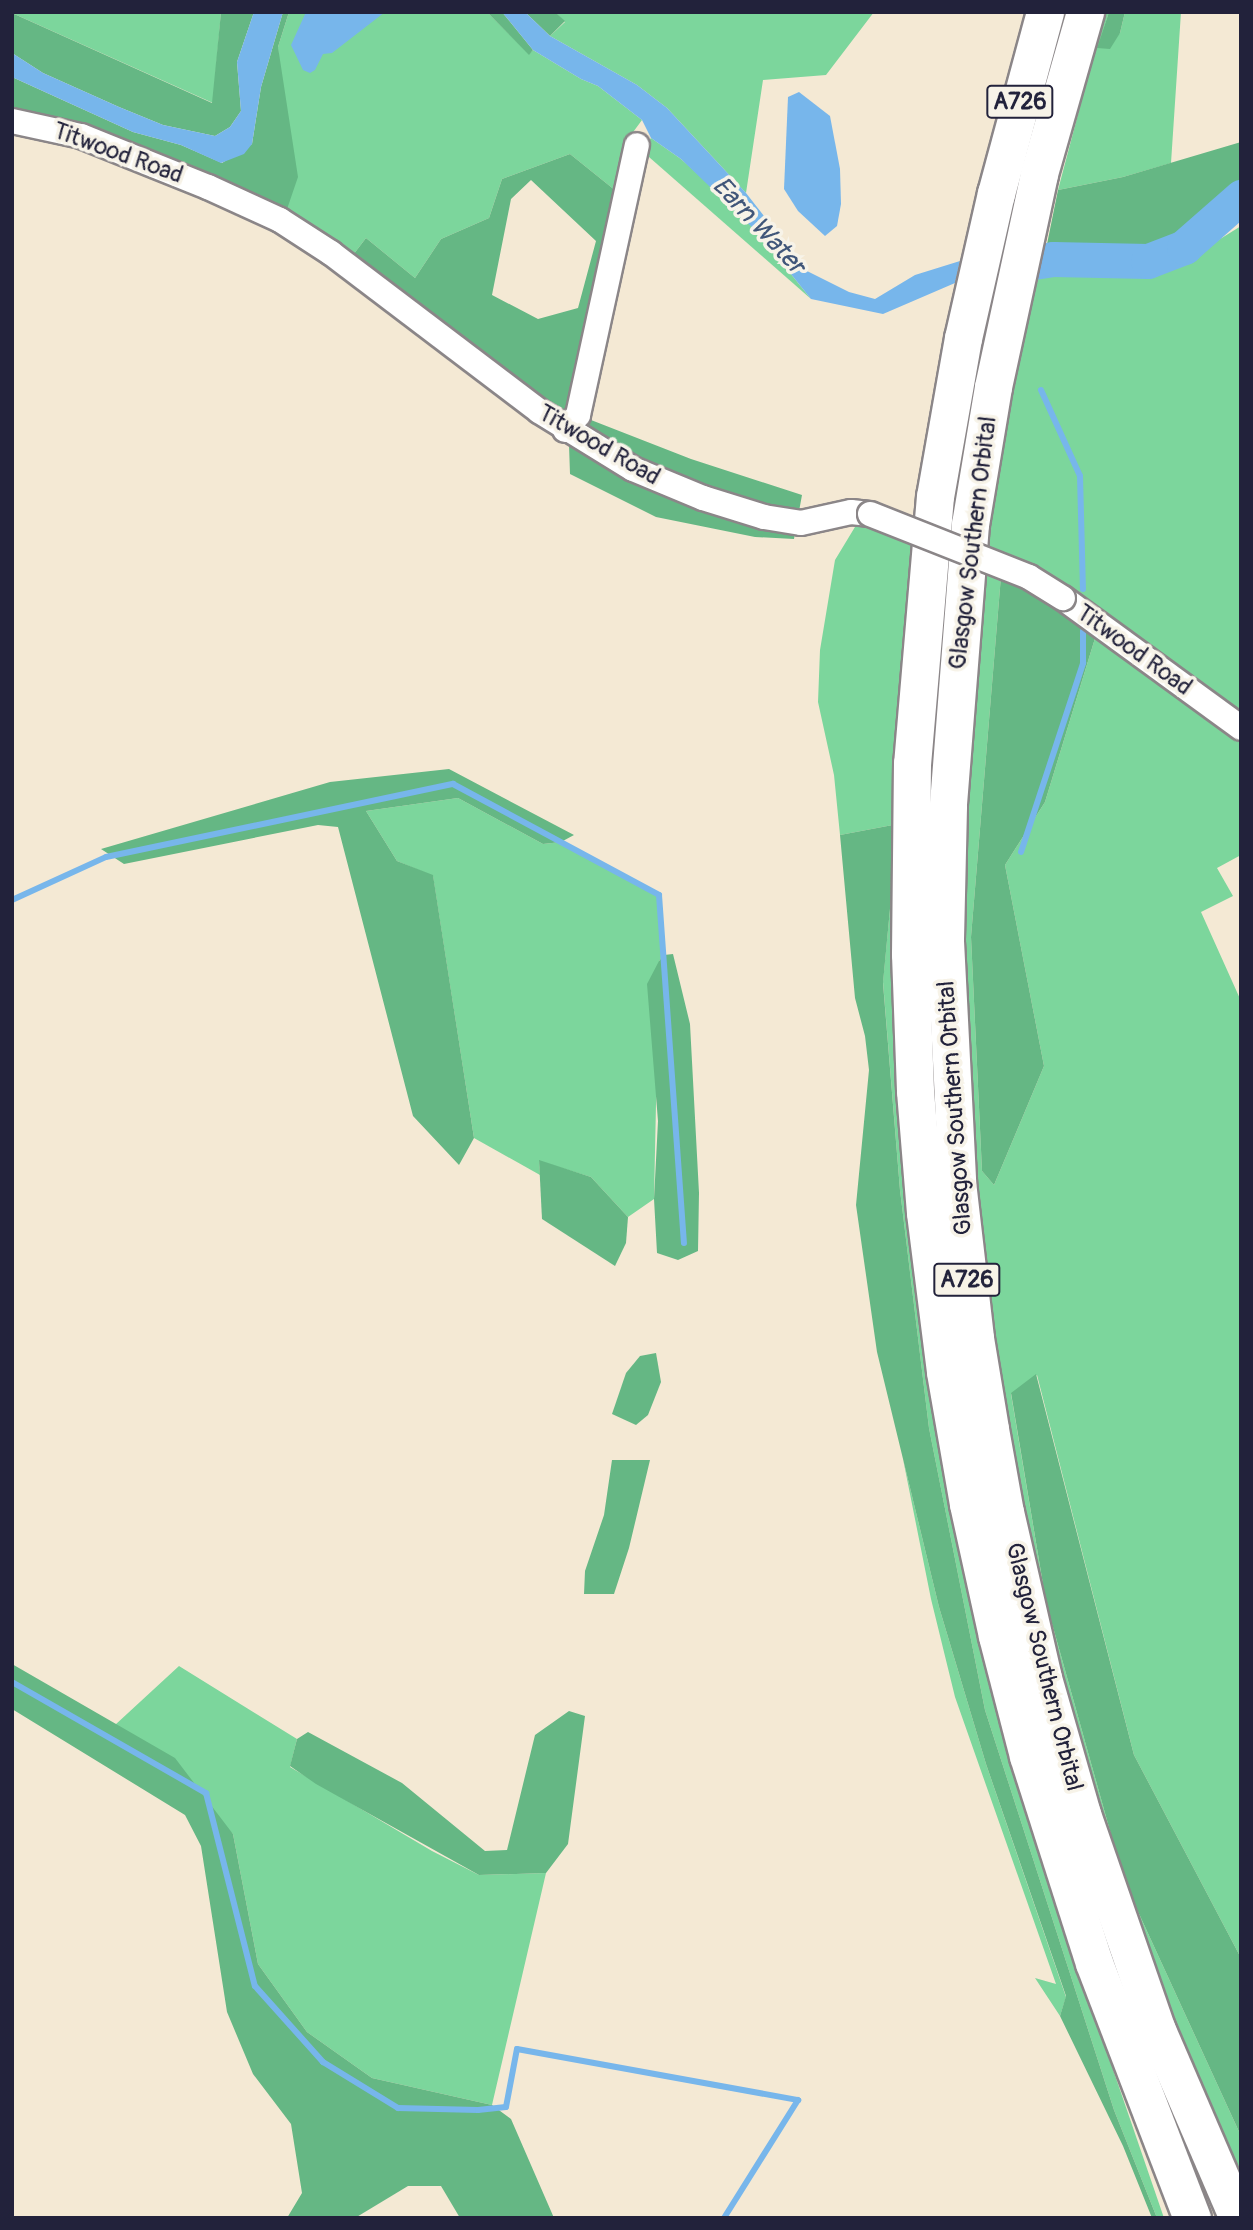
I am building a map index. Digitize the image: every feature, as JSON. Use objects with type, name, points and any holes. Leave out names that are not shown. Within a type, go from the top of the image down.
[{"type":"highway","name":"Glasgow Southern Orbital","points":[[1045,12],[996,193],[963,338],[935,496],[912,763],[910,954],[915,1091],[925,1213],[956,1443],[981,1569],[1011,1695],[1094,1964],[1192,2218]]},
{"type":"highway","name":"Glasgow Southern Orbital","points":[[1085,12],[1039,174],[1005,331],[971,524],[948,806],[945,941],[957,1182],[967,1279],[1005,1512],[1028,1620],[1060,1740],[1157,2030],[1235,2210]]},
{"type":"highway","points":[[1162,2144],[1186,2218]]},
{"type":"street","name":"Titwood Road","points":[[12,121],[81,136],[280,220],[331,253],[565,429],[633,469],[668,485],[764,517],[801,523],[851,512],[870,514],[1029,577],[1063,598],[1241,728]]},
{"type":"street","points":[[565,429],[578,415],[637,145]]},
{"type":"green space","points":[[12,12],[221,12],[213,103],[12,13]]},
{"type":"green space","points":[[221,12],[254,12],[237,62],[241,111],[230,127],[215,136],[163,125],[43,73],[12,53],[12,13],[212,103]]},
{"type":"green space","points":[[283,12],[289,12],[278,47],[298,177],[285,215],[12,113],[12,77],[133,132],[181,145],[222,163],[252,144],[261,87]]},
{"type":"green space","points":[[289,12],[487,12],[529,54],[533,50],[581,79],[598,86],[642,120],[628,139],[616,191],[570,154],[502,179],[489,218],[441,239],[415,278],[366,238],[353,255],[320,230],[285,215],[278,47]]},
{"type":"green space","points":[[487,12],[502,12],[533,50],[529,55]]},
{"type":"green space","points":[[525,12],[555,12],[565,21],[550,36]]},
{"type":"green space","points":[[555,12],[874,12],[826,75],[763,80],[746,193],[667,108],[637,85],[550,36],[565,22]]},
{"type":"green space","points":[[1105,12],[1109,12],[1098,47],[1120,33],[1125,12],[1181,12],[1171,163],[1123,177],[1058,190]]},
{"type":"green space","points":[[1109,12],[1125,12],[1120,33],[1110,49],[1097,48]]},
{"type":"green space","points":[[651,138],[681,159],[728,201],[758,233],[811,299],[641,150]]},
{"type":"green space","points":[[1241,142],[1241,186],[1169,245],[1146,252],[1046,249],[1058,190],[1123,177]]},
{"type":"green space","points":[[570,154],[616,191],[572,401],[561,418],[353,255],[366,238],[415,278],[441,239],[489,218],[502,179]],"holes":[[[531,180],[596,241],[578,308],[538,319],[492,295],[511,199]]]},
{"type":"green space","points":[[1241,226],[1241,717],[985,548],[1027,318],[1042,266],[1153,267],[1196,254]]},
{"type":"green space","points":[[591,420],[691,459],[802,495],[794,539],[755,537],[656,517],[570,474],[569,445]]},
{"type":"green space","points":[[858,522],[922,544],[898,705],[899,973],[1084,1985],[1164,2218],[1157,2218],[1114,2110],[985,1710],[929,1428],[900,1190],[883,982],[898,824],[840,835],[834,775],[818,702],[820,650],[835,560]]},
{"type":"green space","points":[[986,569],[1001,576],[971,937],[982,1171],[994,1185],[1044,1066],[1005,865],[1045,802],[1096,635],[1241,739],[1241,855],[1217,868],[1233,896],[1201,912],[1241,1001],[1241,1958],[1134,1755],[1037,1375],[1011,1394],[1046,1602],[1124,1881],[1241,2136],[1241,2180],[1220,2139],[1126,1904],[1040,1610],[994,1365],[975,1203],[961,945],[963,829],[974,669]]},
{"type":"green space","points":[[1001,576],[1039,593],[1096,635],[1045,802],[1005,865],[1044,1066],[994,1185],[982,1171],[971,937]]},
{"type":"green space","points":[[449,769],[574,835],[561,842],[543,844],[458,798],[366,811],[397,861],[433,875],[474,1138],[459,1165],[413,1116],[338,827],[318,825],[124,864],[101,849],[330,782]]},
{"type":"green space","points":[[458,798],[543,844],[561,842],[659,895],[664,955],[659,961],[654,1199],[628,1217],[591,1177],[539,1161],[540,1175],[474,1138],[433,876],[397,861],[366,811]]},
{"type":"green space","points":[[898,824],[883,983],[900,1190],[929,1428],[985,1710],[1114,2110],[1157,2218],[1152,2218],[1123,2146],[1060,2016],[1066,1996],[986,1764],[939,1607],[877,1352],[856,1205],[869,1070],[865,1036],[855,998],[840,835]]},
{"type":"green space","points":[[673,954],[690,1024],[699,1193],[698,1251],[678,1260],[657,1253],[654,1199],[658,1121],[647,984],[664,955]]},
{"type":"green space","points":[[539,1160],[591,1177],[628,1217],[626,1243],[615,1266],[542,1219]]},
{"type":"green space","points":[[656,1353],[661,1382],[648,1415],[636,1425],[612,1414],[626,1373],[640,1356]]},
{"type":"green space","points":[[1036,1374],[1134,1755],[1241,1958],[1241,2136],[1124,1881],[1046,1602],[1011,1393]]},
{"type":"green space","points":[[903,1459],[939,1607],[986,1764],[1066,1997],[1060,2016],[1035,1978],[1056,1984],[955,1697],[931,1599]]},
{"type":"green space","points":[[612,1460],[650,1460],[629,1548],[614,1594],[584,1594],[585,1571],[604,1515]]},
{"type":"green space","points":[[12,1664],[175,1758],[233,1834],[258,1964],[307,2032],[372,2078],[492,2105],[511,2119],[554,2218],[460,2218],[441,2186],[408,2186],[355,2218],[287,2218],[302,2193],[291,2124],[253,2074],[227,2012],[201,1846],[185,1815],[12,1709]]},
{"type":"green space","points":[[179,1666],[297,1739],[290,1767],[432,1851],[479,1875],[546,1873],[492,2105],[372,2078],[307,2032],[258,1964],[233,1834],[115,1725]]},
{"type":"green space","points":[[569,1711],[585,1716],[568,1844],[546,1873],[479,1875],[316,1784],[290,1766],[297,1739],[308,1732],[402,1783],[485,1851],[507,1850],[535,1735]]},
{"type":"water","points":[[254,12],[283,12],[261,87],[252,144],[244,154],[221,163],[181,145],[133,132],[12,77],[12,53],[43,73],[163,125],[215,136],[230,127],[241,111],[237,62]]},
{"type":"water","points":[[306,12],[385,12],[332,53],[323,54],[315,70],[310,73],[303,70],[291,45]]},
{"type":"water","points":[[502,12],[525,12],[550,36],[637,85],[667,108],[746,193],[807,271],[849,292],[875,299],[915,275],[960,261],[955,283],[883,314],[811,299],[758,233],[681,159],[651,138],[642,120],[598,86],[581,79],[533,50]]},
{"type":"water","points":[[799,92],[830,116],[840,169],[841,204],[837,226],[825,236],[798,211],[784,189],[788,97]]},
{"type":"waterway","name":"Earn Water","points":[[994,268],[1053,259],[1148,261],[1184,247],[1241,197]]},
{"type":"waterway","points":[[1041,390],[1080,476],[1083,589]]},
{"type":"waterway","points":[[1021,852],[1083,663],[1083,631]]},
{"type":"waterway","points":[[12,900],[106,857],[453,784],[659,895],[684,1243]]},
{"type":"waterway","points":[[12,1682],[206,1793],[255,1986],[323,2062],[398,2108],[478,2110],[506,2107],[517,2049],[798,2100],[724,2218]]}]
